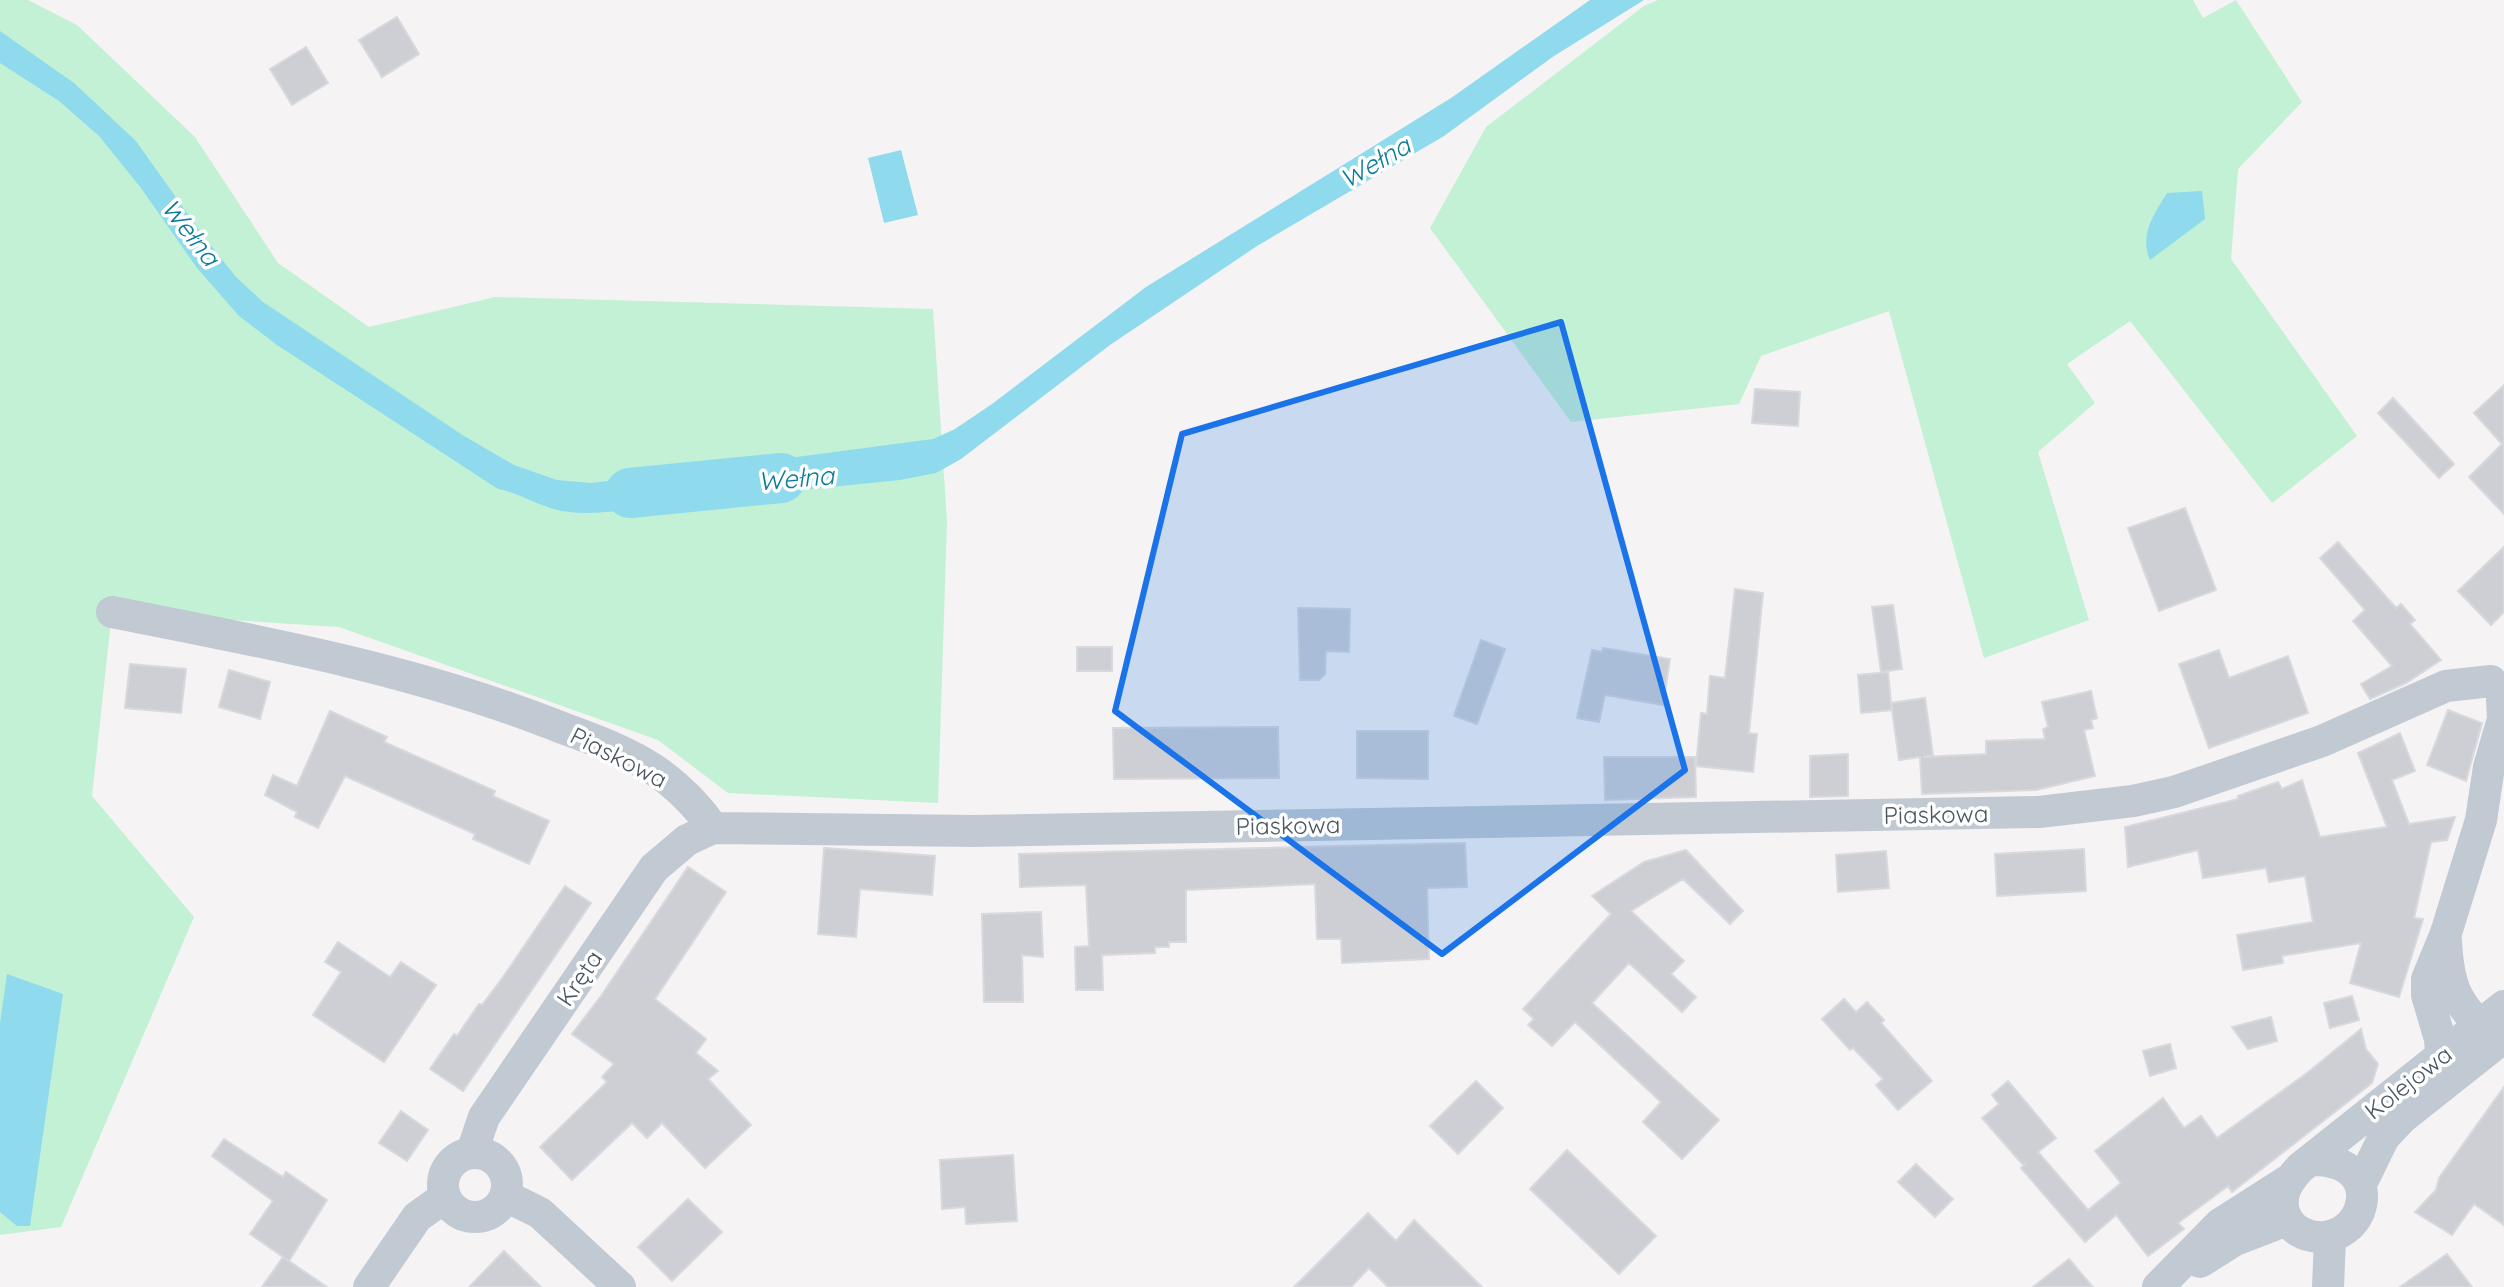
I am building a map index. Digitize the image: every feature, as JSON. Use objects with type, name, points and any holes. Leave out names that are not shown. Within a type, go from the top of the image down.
[{"type":"street","name":"Piaskowa","points":[[112,612],[332,656],[508,707],[598,742],[651,767],[678,787],[713,828],[973,831],[2039,812],[2133,801],[2174,792],[2322,741],[2446,686],[2500,686]]},
{"type":"street","points":[[2441,1055],[2440,1039],[2427,995],[2427,979],[2446,933],[2481,820],[2489,767],[2503,719],[2500,686]]},
{"type":"street","points":[[2481,820],[2504,778]]},
{"type":"street","name":"Kręta","points":[[472,1152],[484,1117],[654,868],[687,840],[713,828]]},
{"type":"street","points":[[2446,933],[2450,982],[2457,996],[2496,1027]]},
{"type":"street","name":"Kolejowa","points":[[2159,1287],[2220,1224],[2301,1170],[2441,1055],[2496,1027]]},
{"type":"street","name":"Kolejowa","points":[[2361,1184],[2384,1137],[2496,1027]]},
{"type":"street","points":[[472,1152],[483,1153],[501,1165],[508,1185],[506,1196],[501,1205],[482,1217],[460,1213],[445,1197],[443,1187],[448,1168],[454,1160],[472,1152]]},
{"type":"street","points":[[2331,1160],[2343,1164],[2361,1184],[2363,1198],[2360,1211],[2341,1232],[2330,1238],[2305,1234],[2287,1220],[2283,1192],[2301,1170],[2331,1160]]},
{"type":"street","points":[[506,1196],[540,1213],[620,1287]]},
{"type":"street","points":[[369,1287],[417,1217],[445,1197]]},
{"type":"street","points":[[2159,1287],[2235,1240],[2287,1220]]},
{"type":"street","points":[[2328,1287],[2330,1238]]},
{"type":"highlighted area","points":[[1561,322],[1685,770],[1442,954],[1115,711],[1182,434]]},
{"type":"green space","points":[[0,0],[28,0],[77,25],[195,137],[278,263],[369,327],[495,297],[933,309],[947,521],[938,803],[728,793],[658,740],[339,627],[112,612],[92,796],[194,917],[61,1227],[0,1235]]},
{"type":"green space","points":[[1658,0],[2193,0],[2203,18],[2236,0],[2302,102],[2238,169],[2231,259],[2357,436],[2272,503],[2130,321],[2067,364],[2095,403],[2038,452],[2089,620],[1984,658],[1889,311],[1761,356],[1739,404],[1571,422],[1430,228],[1486,127],[1644,6]]},
{"type":"water","points":[[1590,0],[1644,0],[1554,56],[1444,136],[1257,246],[1110,345],[961,459],[936,473],[900,480],[712,499],[712,468],[933,439],[955,429],[1146,287],[1451,98]]},
{"type":"water","points":[[0,31],[74,83],[136,141],[204,237],[236,277],[263,302],[464,436],[514,465],[557,480],[591,483],[697,470],[698,500],[611,512],[577,513],[554,509],[498,489],[277,345],[239,316],[197,268],[141,188],[99,136],[59,101],[0,63]]},
{"type":"water","points":[[901,150],[918,215],[884,223],[868,158]]},
{"type":"water","points":[[2202,191],[2205,219],[2150,260],[2147,233],[2167,193]]},
{"type":"water","points":[[7,974],[63,994],[30,1226],[17,1226],[0,1212],[0,1023]]},
{"type":"building","points":[[397,17],[419,54],[382,77],[359,40]]},
{"type":"building","points":[[306,47],[328,83],[292,105],[270,69]]},
{"type":"building","points":[[2504,385],[2504,514],[2469,477],[2502,444],[2474,413]]},
{"type":"building","points":[[1755,389],[1800,392],[1798,426],[1752,423]]},
{"type":"building","points":[[2393,398],[2454,464],[2439,478],[2378,413]]},
{"type":"building","points":[[2185,508],[2216,590],[2159,611],[2128,528]]},
{"type":"building","points":[[2338,542],[2396,608],[2401,604],[2415,620],[2410,624],[2441,660],[2406,683],[2370,699],[2361,684],[2392,666],[2353,621],[2365,610],[2320,558]]},
{"type":"building","points":[[2504,547],[2504,612],[2491,625],[2458,591]]},
{"type":"building","points":[[1735,589],[1763,593],[1749,733],[1757,734],[1753,772],[1696,766],[1701,713],[1707,714],[1710,676],[1725,678]]},
{"type":"building","points":[[1893,605],[1902,669],[1881,672],[1872,607]]},
{"type":"building","points":[[1298,608],[1350,609],[1349,652],[1326,651],[1325,674],[1319,680],[1300,680]]},
{"type":"building","points":[[1481,640],[1505,649],[1477,724],[1454,716]]},
{"type":"building","points":[[1077,647],[1112,647],[1112,671],[1077,671]]},
{"type":"building","points":[[1603,648],[1670,659],[1663,705],[1605,695],[1599,722],[1577,718],[1592,650],[1602,652]]},
{"type":"building","points":[[2219,650],[2229,678],[2288,656],[2308,713],[2209,748],[2179,664]]},
{"type":"building","points":[[130,664],[186,669],[181,713],[125,708]]},
{"type":"building","points":[[229,670],[270,682],[260,719],[219,707]]},
{"type":"building","points":[[1888,672],[1891,703],[1925,698],[1933,755],[1923,757],[1986,754],[1986,741],[2045,739],[2043,729],[2048,727],[2042,702],[2091,691],[2097,718],[2091,720],[2093,728],[2084,730],[2095,776],[2036,790],[1922,794],[1920,757],[1899,760],[1892,710],[1861,713],[1858,675]]},
{"type":"building","points":[[2448,710],[2482,723],[2466,781],[2427,765]]},
{"type":"building","points":[[330,711],[387,737],[384,742],[495,791],[493,796],[549,821],[529,864],[473,839],[475,834],[345,776],[318,828],[295,817],[297,812],[265,795],[273,775],[297,786]]},
{"type":"building","points":[[1278,727],[1279,778],[1114,779],[1113,728]]},
{"type":"building","points":[[1357,731],[1428,731],[1428,779],[1357,778]]},
{"type":"building","points":[[2400,733],[2415,771],[2392,780],[2409,824],[2455,817],[2447,840],[2431,842],[2414,918],[2423,919],[2399,997],[2350,983],[2361,943],[2282,956],[2283,963],[2243,970],[2237,935],[2313,922],[2305,876],[2269,882],[2266,868],[2203,878],[2198,850],[2128,867],[2125,827],[2238,799],[2238,796],[2278,782],[2282,789],[2302,780],[2320,837],[2387,827],[2358,753]]},
{"type":"building","points":[[1848,754],[1848,796],[1810,797],[1810,756]]},
{"type":"building","points":[[1604,757],[1695,757],[1696,797],[1605,800]]},
{"type":"building","points":[[1465,843],[1467,887],[1427,888],[1429,959],[1342,963],[1341,939],[1317,939],[1315,884],[1186,890],[1186,942],[1169,942],[1169,947],[1155,947],[1155,953],[1102,955],[1103,990],[1076,990],[1075,947],[1089,946],[1086,885],[1020,887],[1019,854]]},
{"type":"building","points":[[824,848],[935,856],[932,895],[860,889],[856,937],[818,934]]},
{"type":"building","points":[[2084,849],[2086,891],[1997,896],[1995,854]]},
{"type":"building","points":[[1686,850],[1743,911],[1730,924],[1683,879],[1631,911],[1684,961],[1671,974],[1696,997],[1682,1012],[1629,963],[1592,1003],[1719,1120],[1682,1159],[1643,1122],[1661,1102],[1575,1022],[1552,1046],[1528,1025],[1534,1019],[1523,1009],[1611,914],[1592,896],[1644,862]]},
{"type":"building","points":[[1886,851],[1889,888],[1838,892],[1836,855]]},
{"type":"building","points":[[688,867],[726,892],[655,999],[706,1039],[696,1053],[718,1071],[708,1079],[751,1125],[705,1168],[662,1123],[647,1138],[632,1123],[572,1180],[540,1147],[607,1082],[602,1077],[614,1064],[572,1034]]},
{"type":"building","points":[[565,886],[591,903],[463,1091],[430,1069],[454,1034],[457,1036],[503,977]]},
{"type":"building","points":[[1041,912],[1043,957],[1022,955],[1023,1002],[984,1002],[982,914]]},
{"type":"building","points":[[338,942],[390,977],[401,962],[436,985],[384,1062],[313,1015],[341,972],[325,962]]},
{"type":"building","points":[[2352,996],[2359,1020],[2330,1028],[2324,1003]]},
{"type":"building","points":[[1844,999],[1856,1012],[1867,1002],[1884,1020],[1881,1023],[1932,1081],[1898,1110],[1876,1085],[1883,1079],[1853,1048],[1850,1050],[1822,1019]]},
{"type":"building","points":[[2271,1017],[2277,1041],[2248,1049],[2232,1027]]},
{"type":"building","points":[[2361,1029],[2366,1049],[2378,1064],[2372,1083],[2232,1192],[2228,1186],[2178,1223],[2184,1229],[2148,1256],[2116,1215],[2085,1242],[2021,1168],[2026,1163],[2023,1165],[1982,1118],[1999,1104],[1992,1095],[2008,1081],[2056,1138],[2038,1152],[2088,1210],[2121,1183],[2095,1151],[2163,1098],[2184,1128],[2201,1116],[2217,1138],[2307,1073]]},
{"type":"building","points":[[2170,1044],[2176,1068],[2150,1076],[2143,1051]]},
{"type":"building","points":[[1476,1081],[1503,1108],[1458,1154],[1430,1126]]},
{"type":"building","points":[[2504,1087],[2504,1225],[2474,1204],[2452,1235],[2415,1212],[2436,1190],[2439,1178]]},
{"type":"building","points":[[401,1111],[428,1130],[407,1161],[379,1143]]},
{"type":"building","points":[[224,1139],[283,1177],[286,1172],[327,1200],[289,1261],[250,1234],[273,1201],[212,1156]]},
{"type":"building","points":[[1567,1150],[1656,1236],[1619,1274],[1530,1189]]},
{"type":"building","points":[[1013,1155],[1017,1221],[966,1224],[965,1207],[942,1209],[940,1160]]},
{"type":"building","points":[[1916,1164],[1953,1199],[1935,1217],[1898,1182]]},
{"type":"building","points":[[688,1199],[722,1232],[672,1281],[638,1247]]},
{"type":"building","points":[[1368,1213],[1396,1241],[1414,1220],[1482,1287],[1388,1287],[1369,1268],[1351,1287],[1294,1287]]},
{"type":"building","points":[[504,1251],[541,1287],[469,1287]]},
{"type":"building","points":[[2447,1254],[2472,1287],[2400,1287]]},
{"type":"building","points":[[283,1257],[327,1287],[262,1287]]},
{"type":"building","points":[[2069,1259],[2093,1287],[2033,1287]]},
{"type":"waterway","name":"Wełna","points":[[630,493],[781,478]]}]
